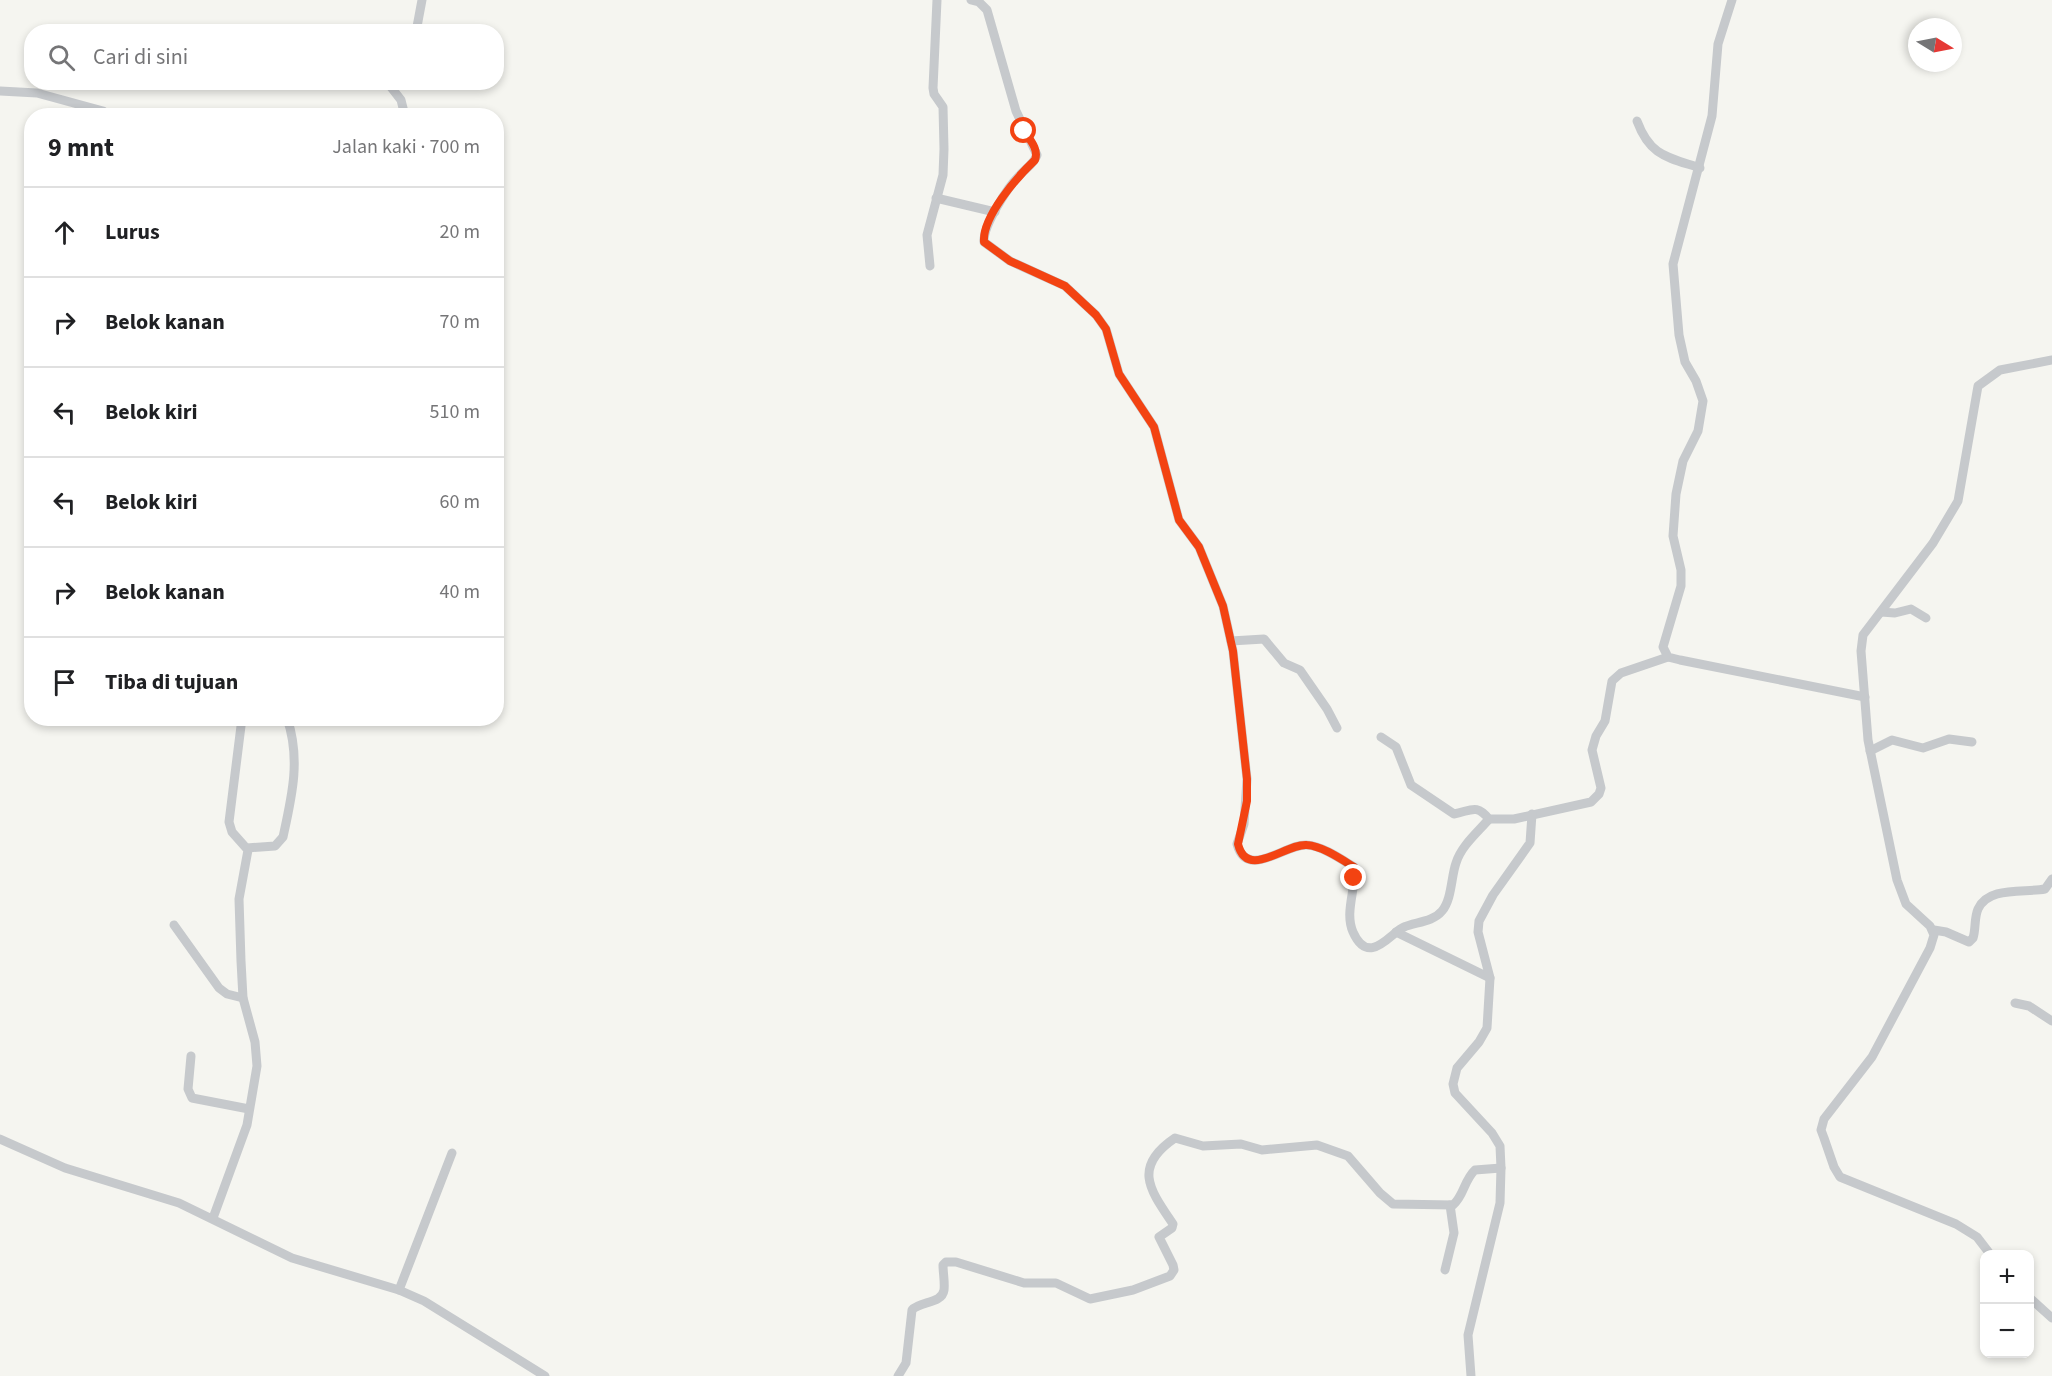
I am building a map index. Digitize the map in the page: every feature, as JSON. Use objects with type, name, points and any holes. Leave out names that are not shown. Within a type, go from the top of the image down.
[{"type":"street","points":[[418,24],[422,0]]},
{"type":"street","points":[[930,266],[927,235],[943,175],[945,149],[944,107],[934,94],[933,88],[937,0]]},
{"type":"street","points":[[971,0],[979,2],[987,10],[1016,111],[1037,155],[1009,188],[994,212],[984,236],[988,247],[1010,261],[1065,286],[1096,315],[1106,329],[1119,374],[1154,427],[1176,511],[1199,547],[1220,596],[1231,641],[1247,779],[1247,801],[1238,844],[1239,849],[1245,856],[1255,861],[1264,860],[1305,844],[1325,851],[1354,867],[1351,902],[1353,931],[1363,944],[1383,945],[1396,932],[1436,918],[1443,910],[1461,851],[1489,819]]},
{"type":"street","points":[[1668,657],[1664,652],[1664,641],[1681,586],[1681,570],[1673,536],[1676,494],[1683,461],[1698,431],[1703,401],[1696,381],[1685,362],[1676,310],[1673,264],[1712,116],[1718,44],[1732,0]]},
{"type":"street","points":[[393,90],[401,100],[403,108]]},
{"type":"street","points":[[0,91],[37,93],[92,108]]},
{"type":"street","points":[[1637,121],[1644,141],[1653,149],[1664,156],[1700,168]]},
{"type":"street","points":[[936,198],[994,212]]},
{"type":"street","points":[[2052,360],[2000,370],[1978,386],[1958,501],[1933,543],[1864,632],[1862,641],[1870,751],[1903,898],[1934,930],[1946,932],[1966,942],[1970,941],[1975,932],[1977,910],[1987,898],[2015,890],[2045,889],[2052,879]]},
{"type":"street","points":[[1881,612],[1895,613],[1911,609],[1926,618]]},
{"type":"street","points":[[1231,641],[1264,639],[1284,663],[1300,670],[1337,728]]},
{"type":"street","points":[[1381,737],[1396,747],[1411,785],[1454,814],[1472,808],[1480,809],[1489,819],[1514,819],[1595,799],[1601,788],[1592,750],[1596,736],[1605,721],[1612,681],[1621,673],[1668,657],[1865,698]]},
{"type":"street","points":[[213,1218],[247,1125],[258,1057],[243,998],[239,898],[248,861],[247,848],[232,832],[229,822],[241,726]]},
{"type":"street","points":[[247,848],[275,846],[283,837],[296,760],[294,738],[290,726]]},
{"type":"street","points":[[1870,751],[1892,741],[1923,748],[1943,740],[1972,742]]},
{"type":"street","points":[[1472,1376],[1468,1335],[1500,1203],[1500,1146],[1492,1133],[1455,1093],[1453,1084],[1457,1068],[1479,1042],[1487,1028],[1490,978],[1478,932],[1479,921],[1493,895],[1530,843],[1532,814]]},
{"type":"street","points":[[174,925],[219,988],[227,994],[243,998]]},
{"type":"street","points":[[1934,930],[1930,948],[1872,1057],[1828,1112],[1821,1130],[1834,1167],[1840,1177],[1956,1224],[1977,1238],[1987,1250]]},
{"type":"street","points":[[1396,932],[1490,978]]},
{"type":"street","points":[[2015,1003],[2029,1006],[2052,1021]]},
{"type":"street","points":[[191,1056],[188,1089],[192,1098],[249,1109]]},
{"type":"street","points":[[898,1376],[906,1363],[912,1310],[916,1306],[940,1297],[944,1292],[942,1265],[946,1262],[956,1262],[1024,1283],[1056,1283],[1090,1299],[1133,1290],[1170,1275],[1174,1270],[1173,1265],[1159,1238],[1172,1228],[1173,1224],[1149,1187],[1148,1169],[1154,1158],[1175,1138],[1203,1146],[1241,1144],[1262,1150],[1317,1145],[1348,1156],[1380,1193],[1393,1204],[1450,1205],[1458,1201],[1468,1176],[1475,1170],[1501,1168]]},
{"type":"street","points":[[0,1139],[65,1168],[179,1203],[292,1258],[399,1290],[424,1301],[545,1376]]},
{"type":"street","points":[[399,1290],[452,1153]]},
{"type":"street","points":[[1445,1270],[1454,1233],[1450,1205]]},
{"type":"street","points":[[2034,1302],[2052,1318]]},
{"type":"route","points":[[1024,131],[1037,155],[1009,188],[993,214],[984,236],[984,242],[1010,261],[1065,286],[1096,315],[1106,329],[1119,374],[1157,434],[1179,520],[1199,547],[1220,596],[1233,651],[1247,779],[1247,801],[1238,844],[1239,849],[1245,856],[1255,861],[1264,860],[1296,846],[1305,844],[1315,846],[1354,867],[1354,878]]}]
